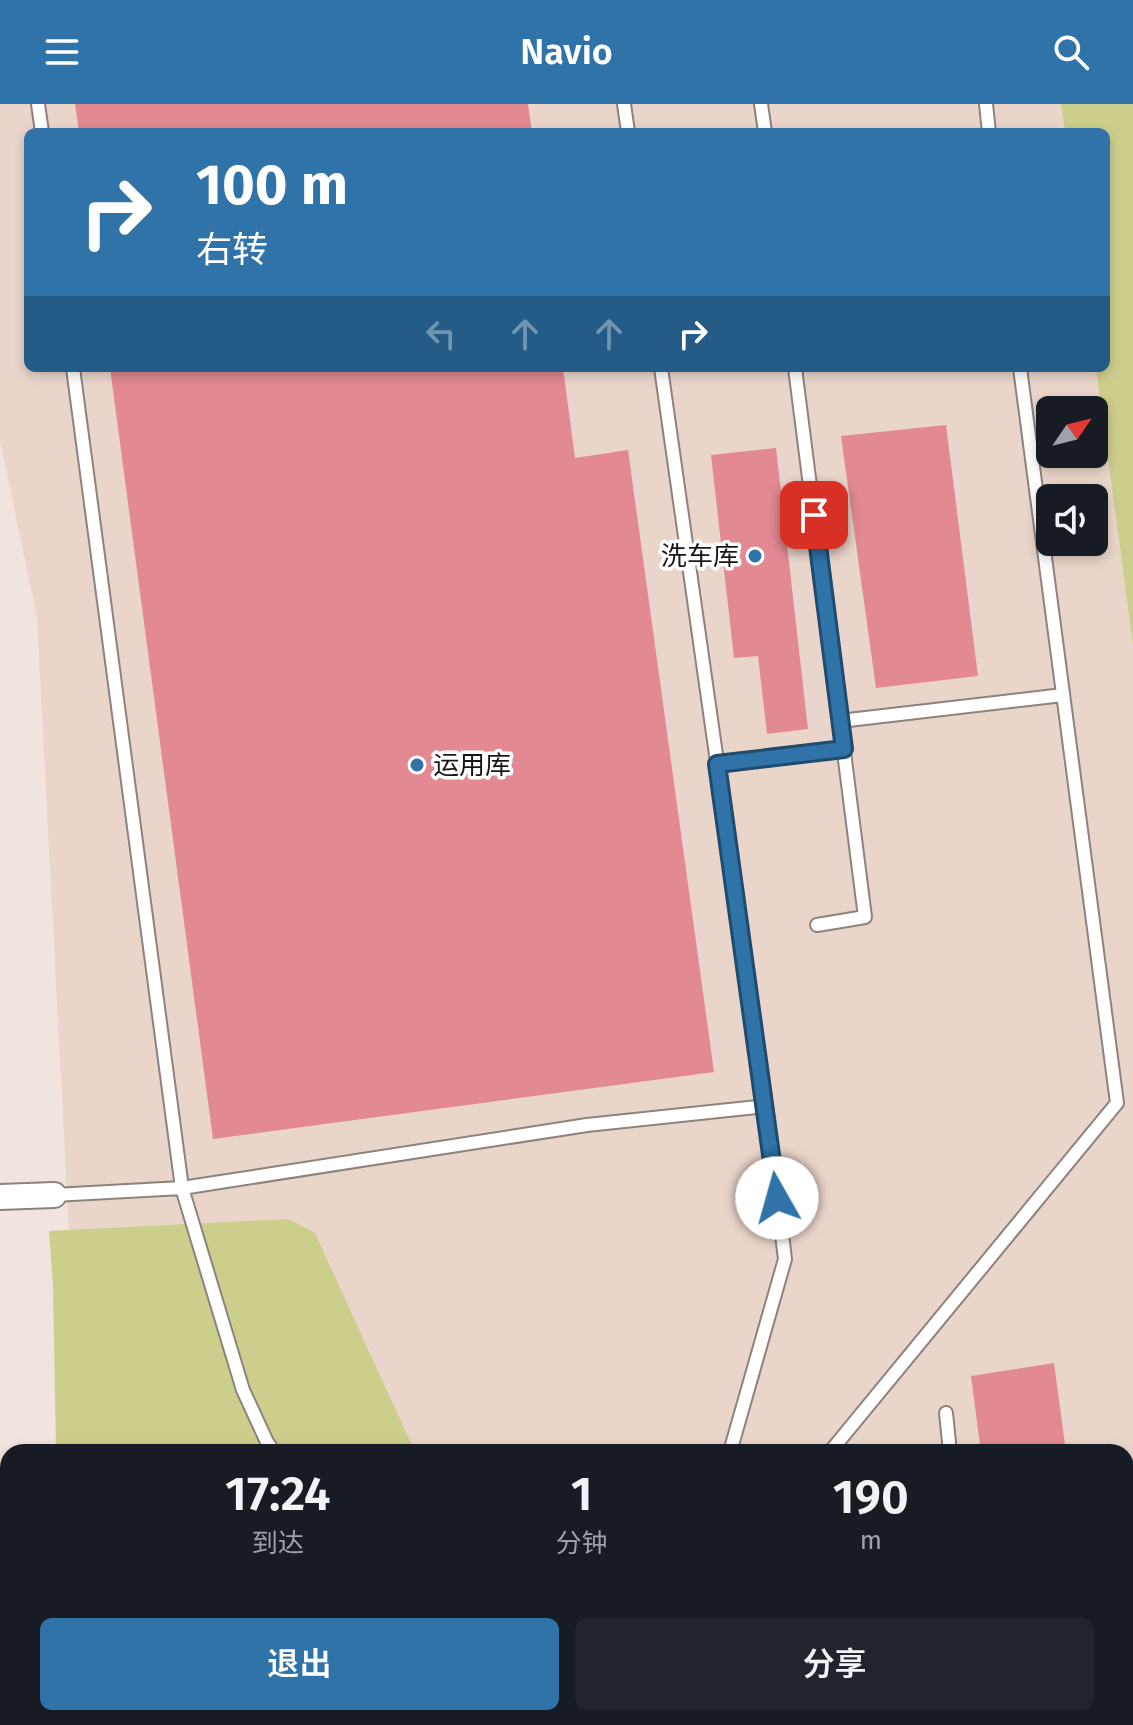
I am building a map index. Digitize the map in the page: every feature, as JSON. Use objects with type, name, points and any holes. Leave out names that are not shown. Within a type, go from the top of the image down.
[{"type":"street","points":[[0,1197],[54,1195]]},
{"type":"lane","points":[[38,104],[41,128]]},
{"type":"lane","points":[[624,104],[627,128]]},
{"type":"lane","points":[[761,104],[764,128]]},
{"type":"lane","points":[[986,104],[989,128]]},
{"type":"lane","points":[[74,372],[182,1188],[243,1390],[270,1444]]},
{"type":"lane","points":[[662,372],[785,1259],[732,1444]]},
{"type":"lane","points":[[796,372],[865,917],[817,925]]},
{"type":"lane","points":[[837,1444],[1117,1103],[1021,372]]},
{"type":"lane","points":[[840,721],[1063,695]]},
{"type":"lane","points":[[717,764],[844,749]]},
{"type":"lane","points":[[54,1195],[182,1188],[587,1125],[766,1106]]},
{"type":"lane","points":[[946,1413],[949,1444]]},
{"type":"shaded area","points":[[0,104],[1061,104],[1064,128],[24,128],[24,372],[1097,372],[1100,396],[1036,396],[1036,468],[1108,468],[1108,458],[1133,646],[1133,1444],[234,1444],[73,1309],[37,618],[0,440]]},
{"type":"green space","points":[[1061,104],[1133,104],[1133,646],[1108,458],[1108,396],[1100,396],[1097,372],[1110,372],[1110,128],[1064,128]]},
{"type":"green space","points":[[288,1219],[315,1233],[411,1444],[56,1444],[49,1231]]},
{"type":"building","points":[[75,104],[528,104],[531,128],[78,128]]},
{"type":"building","name":"运用库","points":[[111,372],[564,372],[575,458],[628,450],[714,1072],[213,1139]]},
{"type":"building","points":[[946,425],[978,676],[876,688],[841,436]]},
{"type":"building","name":"洗车库","points":[[776,448],[808,729],[767,734],[758,656],[734,658],[711,455]]},
{"type":"building","points":[[1054,1363],[1065,1444],[980,1444],[971,1376]]},
{"type":"place","name":"洗车库","points":[[755,556]]},
{"type":"place","name":"运用库","points":[[417,765]]},
{"type":"route","points":[[777,1198],[717,764],[844,749],[814,515]]}]
